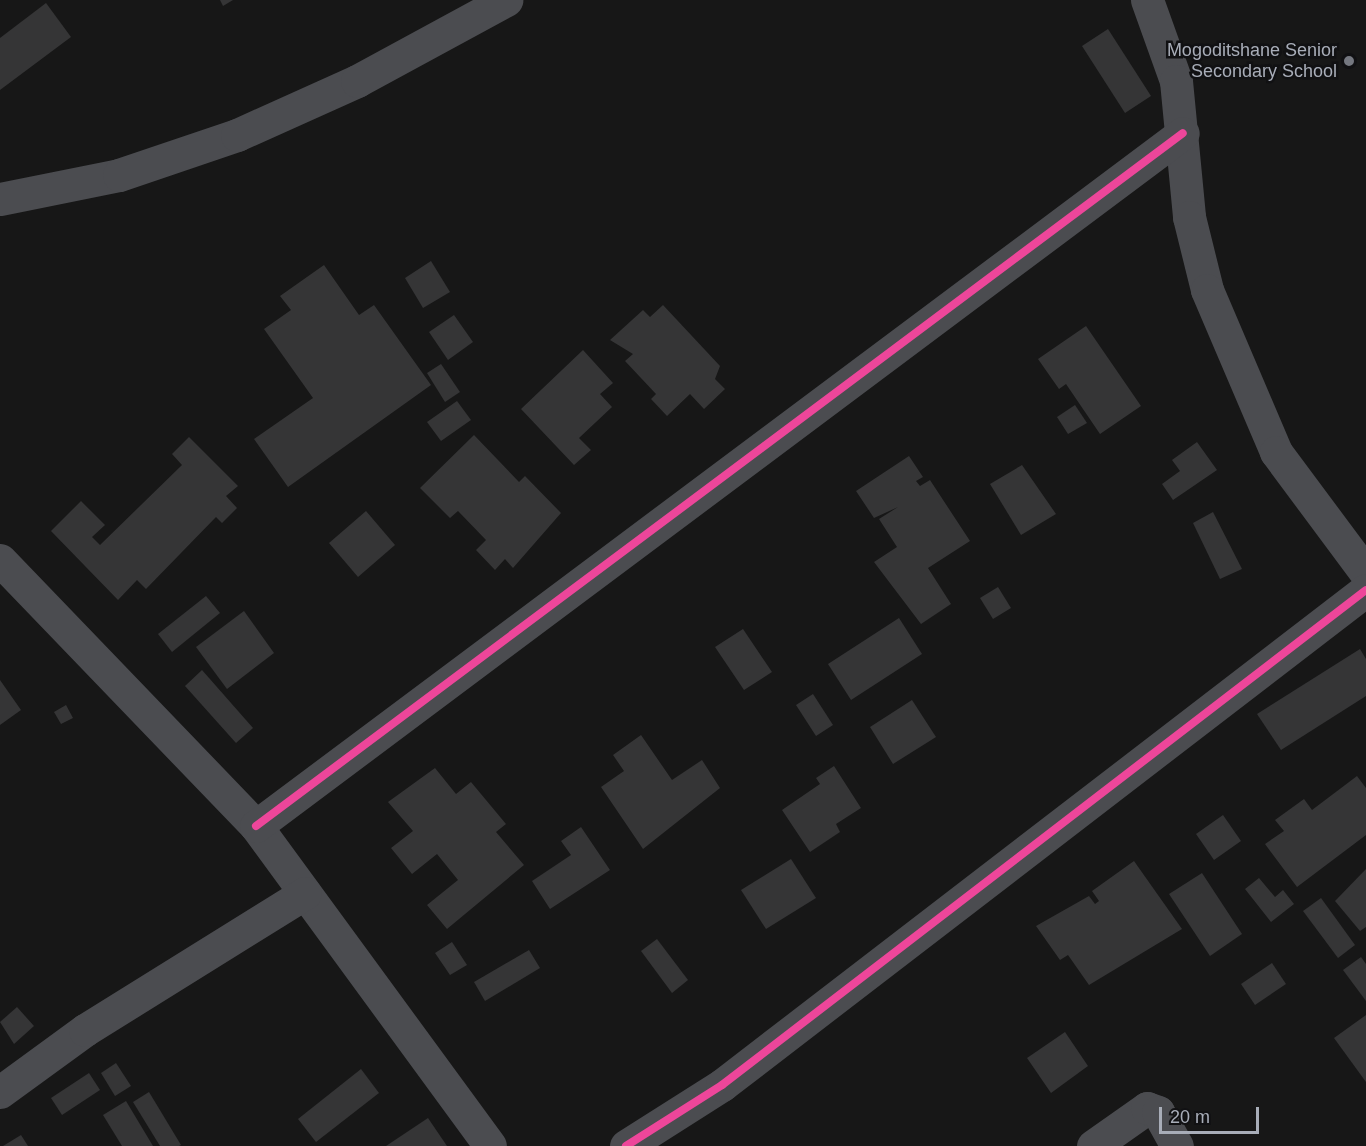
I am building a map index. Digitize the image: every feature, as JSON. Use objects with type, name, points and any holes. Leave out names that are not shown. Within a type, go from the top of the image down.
[{"type":"street","points":[[1147,0],[1176,81],[1184,132],[1189,217],[1207,290],[1253,405],[1276,452],[1366,573]]},
{"type":"street","points":[[0,199],[119,176],[237,135],[357,81],[494,3]]},
{"type":"street","points":[[256,826],[1184,132]]},
{"type":"street","points":[[0,560],[256,826],[490,1146]]},
{"type":"street","points":[[626,1146],[722,1085],[1366,590]]},
{"type":"street","points":[[0,1092],[85,1030],[305,893]]},
{"type":"street","points":[[1093,1146],[1147,1108],[1158,1112],[1177,1146]]},
{"type":"building","points":[[220,0],[233,0],[223,6]]},
{"type":"building","points":[[46,3],[71,37],[0,90],[0,38]]},
{"type":"building","points":[[1108,29],[1151,96],[1125,113],[1082,46]]},
{"type":"building","points":[[431,261],[450,292],[423,308],[405,278]]},
{"type":"building","points":[[324,265],[359,315],[374,305],[431,385],[288,487],[254,439],[313,398],[264,329],[291,310],[280,296]]},
{"type":"building","points":[[663,305],[720,366],[715,379],[725,389],[704,409],[690,394],[667,416],[651,399],[656,394],[625,361],[633,354],[610,340],[643,310],[650,317]]},
{"type":"building","points":[[454,315],[473,342],[448,360],[429,332]]},
{"type":"building","points":[[1086,326],[1141,406],[1100,434],[1066,384],[1059,389],[1038,359]]},
{"type":"building","points":[[583,350],[613,383],[600,394],[612,407],[579,438],[591,450],[574,465],[521,409]]},
{"type":"building","points":[[441,364],[460,392],[445,402],[427,373]]},
{"type":"building","points":[[457,401],[471,420],[441,441],[427,422]]},
{"type":"building","points":[[1075,405],[1087,423],[1068,434],[1057,417]]},
{"type":"building","points":[[474,435],[519,482],[525,476],[561,513],[513,568],[505,559],[495,570],[476,550],[486,540],[458,511],[450,518],[420,488]]},
{"type":"building","points":[[189,437],[238,486],[226,496],[237,508],[222,523],[216,517],[146,589],[137,580],[118,600],[51,531],[81,501],[105,525],[92,537],[100,545],[182,465],[172,454]]},
{"type":"building","points":[[1197,442],[1217,470],[1173,500],[1162,484],[1180,471],[1172,460]]},
{"type":"building","points":[[909,456],[923,477],[916,481],[920,486],[930,480],[970,541],[928,568],[951,604],[921,624],[874,562],[897,547],[879,519],[898,507],[874,518],[856,491]]},
{"type":"building","points":[[1022,465],[1056,514],[1021,535],[990,484]]},
{"type":"building","points":[[366,511],[395,545],[358,577],[329,543]]},
{"type":"building","points":[[1213,512],[1242,569],[1220,579],[1193,523]]},
{"type":"building","points":[[998,587],[1011,608],[993,619],[980,598]]},
{"type":"building","points":[[206,596],[220,613],[172,652],[158,634]]},
{"type":"building","points":[[244,611],[274,653],[227,689],[196,647]]},
{"type":"building","points":[[899,618],[922,654],[851,700],[828,664]]},
{"type":"building","points":[[743,629],[772,672],[744,690],[715,647]]},
{"type":"building","points":[[1360,649],[1366,659],[1366,696],[1281,750],[1257,714]]},
{"type":"building","points":[[202,670],[253,728],[236,743],[185,686]]},
{"type":"building","points":[[0,680],[21,710],[0,725]]},
{"type":"building","points":[[813,694],[833,725],[816,736],[796,705]]},
{"type":"building","points":[[912,700],[936,737],[893,764],[870,727]]},
{"type":"building","points":[[66,705],[73,718],[61,724],[54,712]]},
{"type":"building","points":[[641,735],[672,780],[702,760],[720,788],[643,849],[601,787],[624,771],[613,755]]},
{"type":"building","points":[[834,766],[861,808],[836,824],[840,832],[810,852],[782,810],[820,784],[816,778]]},
{"type":"building","points":[[435,768],[456,794],[471,782],[506,824],[496,832],[524,865],[447,929],[427,905],[458,880],[437,854],[412,874],[391,848],[413,831],[388,802]]},
{"type":"building","points":[[1357,776],[1366,788],[1366,835],[1297,887],[1265,844],[1284,831],[1275,820],[1304,799],[1312,810]]},
{"type":"building","points":[[1223,815],[1241,841],[1214,860],[1196,834]]},
{"type":"building","points":[[581,827],[610,870],[550,909],[532,881],[571,855],[561,841]]},
{"type":"building","points":[[791,859],[816,898],[766,929],[741,890]]},
{"type":"building","points":[[1134,861],[1182,929],[1089,985],[1068,955],[1060,960],[1036,926],[1089,896],[1095,904],[1099,901],[1092,891]]},
{"type":"building","points":[[1366,869],[1366,927],[1360,931],[1335,901]]},
{"type":"building","points":[[1202,873],[1242,934],[1210,956],[1169,894]]},
{"type":"building","points":[[1259,878],[1275,897],[1283,890],[1294,904],[1271,922],[1245,889]]},
{"type":"building","points":[[1321,898],[1355,945],[1338,958],[1303,911]]},
{"type":"building","points":[[657,939],[688,980],[672,993],[641,951]]},
{"type":"building","points":[[452,942],[467,965],[450,975],[435,953]]},
{"type":"building","points":[[529,950],[540,968],[485,1001],[474,982]]},
{"type":"building","points":[[1361,957],[1366,964],[1366,1001],[1343,970]]},
{"type":"building","points":[[1272,963],[1286,984],[1255,1005],[1241,984]]},
{"type":"building","points":[[17,1007],[34,1026],[14,1044],[0,1022]]},
{"type":"building","points":[[1366,1015],[1366,1082],[1334,1038]]},
{"type":"building","points":[[1065,1032],[1088,1066],[1051,1093],[1027,1058]]},
{"type":"building","points":[[116,1063],[131,1086],[115,1096],[101,1073]]},
{"type":"building","points":[[361,1069],[379,1093],[316,1142],[298,1119]]},
{"type":"building","points":[[89,1073],[100,1090],[62,1115],[51,1098]]},
{"type":"building","points":[[149,1092],[181,1145],[160,1146],[133,1102]]},
{"type":"building","points":[[126,1101],[153,1146],[122,1146],[103,1115]]},
{"type":"building","points":[[428,1118],[447,1146],[386,1146]]},
{"type":"building","points":[[21,1135],[28,1146],[3,1146]]},
{"type":"cycle path","points":[[256,826],[1183,133]]},
{"type":"cycle path","points":[[626,1146],[722,1085],[1366,590]]},
{"type":"place","name":"Mogoditshane Senior Secondary School","points":[[1349,61]]}]
